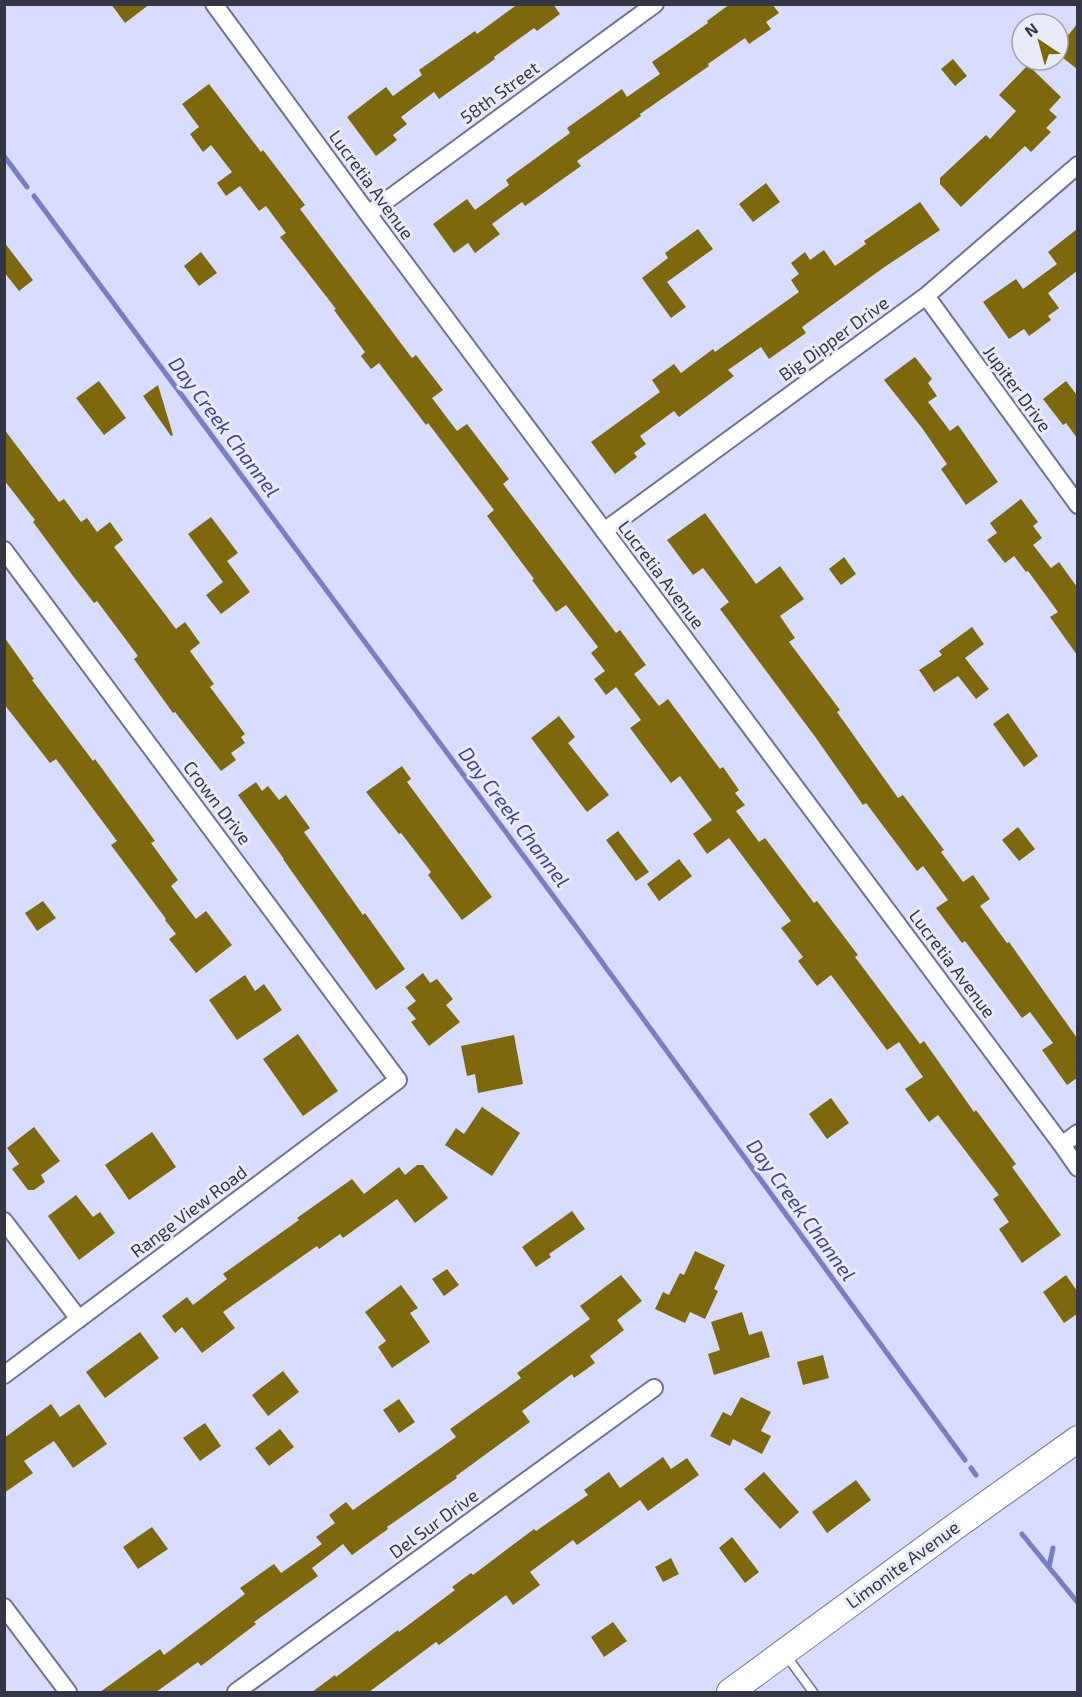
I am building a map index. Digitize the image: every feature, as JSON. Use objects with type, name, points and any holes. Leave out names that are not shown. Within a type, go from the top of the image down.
[{"type":"main road","name":"Limonite Avenue","points":[[730,1692],[1077,1439]]},
{"type":"street","name":"Lucretia Avenue","points":[[214,4],[1062,1144],[1077,1168]]},
{"type":"street","name":"58th Street","points":[[368,214],[655,4]]},
{"type":"street","name":"Big Dipper Drive","points":[[604,531],[926,296],[1077,165]]},
{"type":"street","name":"Jupiter Drive","points":[[926,296],[1077,505]]},
{"type":"street","name":"Crown Drive","points":[[4,550],[398,1080]]},
{"type":"street","name":"Range View Road","points":[[4,1375],[398,1080]]},
{"type":"street","points":[[1062,1144],[1077,1133]]},
{"type":"street","points":[[4,1221],[79,1319]]},
{"type":"street","name":"Del Sur Drive","points":[[236,1692],[654,1388]]},
{"type":"street","points":[[4,1607],[68,1692]]},
{"type":"lane","points":[[784,1653],[813,1692]]},
{"type":"building","points":[[111,4],[150,4],[125,23]]},
{"type":"building","points":[[518,4],[553,4],[560,14],[537,31],[534,28],[439,99],[434,92],[401,117],[407,124],[393,135],[397,140],[376,156],[347,117],[386,87],[393,96],[422,75],[419,70],[475,31],[477,34]]},
{"type":"building","points":[[730,4],[772,4],[779,13],[766,22],[771,29],[749,44],[745,38],[577,161],[581,166],[525,206],[522,202],[492,224],[500,234],[475,253],[468,243],[454,253],[433,224],[467,199],[475,210],[509,185],[506,180],[570,133],[567,128],[622,89],[627,97],[660,74],[652,62],[708,23],[707,21]]},
{"type":"building","points":[[1077,24],[1077,69],[1070,63],[1070,33]]},
{"type":"building","points":[[953,59],[967,76],[955,86],[941,69]]},
{"type":"building","points":[[1021,72],[1035,72],[1061,97],[1049,110],[1057,117],[1046,128],[1051,132],[1031,152],[1025,146],[961,207],[940,184],[940,178],[986,135],[990,139],[1016,111],[999,95]]},
{"type":"building","points":[[209,84],[305,205],[300,209],[412,358],[416,355],[443,390],[432,398],[457,431],[467,424],[509,479],[503,484],[616,633],[620,630],[646,665],[634,674],[659,706],[668,699],[720,769],[723,767],[739,790],[735,793],[745,805],[736,811],[759,842],[765,838],[814,903],[817,901],[858,955],[855,957],[920,1044],[924,1041],[974,1112],[976,1110],[1016,1164],[1012,1167],[1061,1235],[1022,1263],[999,1229],[1009,1222],[993,1199],[999,1195],[938,1115],[929,1122],[905,1089],[923,1077],[899,1042],[887,1050],[831,975],[817,986],[798,961],[803,957],[781,928],[791,921],[729,838],[707,854],[693,834],[712,820],[680,776],[671,783],[630,728],[641,720],[616,687],[606,695],[594,679],[605,671],[591,653],[598,647],[566,605],[556,612],[487,516],[494,510],[428,423],[426,425],[379,363],[371,369],[361,356],[365,352],[334,310],[336,309],[280,237],[286,233],[266,206],[259,211],[240,186],[226,196],[217,183],[232,172],[211,145],[203,152],[190,134],[199,127],[182,104]]},
{"type":"building","points":[[766,183],[780,202],[753,222],[739,204]]},
{"type":"building","points":[[920,202],[940,230],[802,327],[806,333],[769,359],[761,347],[728,370],[734,376],[679,417],[674,411],[640,436],[646,444],[634,453],[637,457],[615,474],[591,442],[660,392],[652,380],[674,364],[681,373],[713,349],[715,352],[799,292],[791,280],[799,274],[791,263],[805,252],[810,260],[824,250],[835,266],[866,244],[864,241]]},
{"type":"building","points":[[698,229],[713,249],[667,282],[686,307],[671,318],[642,278],[668,258],[665,253]]},
{"type":"building","points":[[1077,229],[1077,271],[1048,293],[1059,308],[1048,316],[1051,320],[1029,336],[1024,329],[1009,339],[983,302],[1016,279],[1023,289],[1057,264],[1048,252]]},
{"type":"building","points":[[4,242],[33,280],[19,291],[4,272]]},
{"type":"building","points":[[201,252],[217,273],[199,286],[184,266]]},
{"type":"building","points":[[915,357],[932,379],[928,383],[937,396],[928,402],[950,431],[958,425],[998,482],[966,505],[941,469],[947,464],[884,380]]},
{"type":"building","points":[[99,381],[126,418],[104,435],[76,398]]},
{"type":"building","points":[[1066,381],[1077,395],[1077,438],[1066,423],[1063,425],[1043,399]]},
{"type":"building","points":[[158,385],[173,435],[171,436],[143,396]]},
{"type":"building","points":[[4,429],[59,502],[64,499],[81,522],[87,518],[97,532],[110,522],[123,540],[114,547],[176,629],[185,622],[200,643],[190,651],[214,684],[210,687],[245,734],[241,737],[245,743],[231,753],[236,760],[221,771],[175,712],[173,713],[134,659],[138,656],[97,601],[94,603],[73,576],[33,522],[35,520],[4,480]]},
{"type":"building","points":[[1021,499],[1038,522],[1033,526],[1042,538],[1033,545],[1051,568],[1059,562],[1077,587],[1077,655],[1050,617],[1058,612],[1028,571],[1026,572],[1014,556],[1005,563],[987,540],[997,533],[990,523]]},
{"type":"building","points":[[705,513],[756,584],[780,566],[804,599],[780,616],[795,638],[789,642],[840,710],[837,712],[898,798],[903,795],[944,850],[941,852],[963,882],[973,875],[990,899],[980,906],[1007,943],[1009,942],[1077,1038],[1077,1078],[1067,1085],[1042,1050],[1053,1043],[1030,1012],[1022,1018],[965,941],[962,943],[936,908],[948,900],[923,866],[917,871],[866,803],[863,805],[720,609],[729,602],[703,568],[693,575],[667,540]]},
{"type":"building","points":[[211,517],[238,553],[227,561],[250,592],[221,614],[206,595],[223,582],[188,534]]},
{"type":"building","points":[[844,557],[856,574],[841,585],[829,569]]},
{"type":"building","points":[[972,627],[984,644],[965,658],[989,689],[976,699],[958,676],[934,692],[919,670],[942,655],[939,651]]},
{"type":"building","points":[[4,637],[34,679],[32,680],[93,761],[95,759],[155,841],[151,843],[178,880],[171,886],[196,919],[206,911],[232,945],[196,973],[169,939],[176,934],[111,845],[117,841],[56,759],[50,763],[4,704]]},
{"type":"building","points":[[1008,713],[1038,756],[1024,767],[993,724]]},
{"type":"building","points":[[559,716],[575,737],[568,743],[609,795],[587,812],[531,738]]},
{"type":"building","points":[[402,766],[411,779],[407,782],[492,897],[462,920],[428,875],[431,872],[366,792]]},
{"type":"building","points":[[256,782],[262,791],[268,786],[279,800],[286,795],[310,828],[304,832],[405,969],[376,990],[238,795]]},
{"type":"building","points":[[1018,827],[1035,849],[1019,861],[1002,840]]},
{"type":"building","points":[[618,831],[649,872],[636,881],[606,840]]},
{"type":"building","points":[[679,859],[692,876],[659,901],[647,884]]},
{"type":"building","points":[[43,901],[56,918],[37,931],[25,913]]},
{"type":"building","points":[[423,973],[430,983],[437,979],[453,999],[446,1005],[460,1022],[429,1046],[411,1022],[416,1019],[407,1008],[416,1001],[405,987]]},
{"type":"building","points":[[245,975],[255,991],[264,984],[282,1010],[237,1040],[209,1000]]},
{"type":"building","points":[[298,1034],[338,1091],[303,1116],[263,1059]]},
{"type":"building","points":[[514,1035],[523,1084],[478,1093],[475,1074],[467,1076],[461,1046]]},
{"type":"building","points":[[831,1098],[849,1123],[827,1139],[809,1114]]},
{"type":"building","points":[[482,1107],[520,1133],[492,1176],[445,1145],[456,1128],[464,1134]]},
{"type":"building","points":[[34,1127],[60,1161],[41,1175],[45,1182],[34,1190],[28,1190],[12,1169],[19,1164],[7,1148]]},
{"type":"building","points":[[152,1132],[176,1167],[129,1200],[105,1165]]},
{"type":"building","points":[[417,1165],[423,1165],[448,1198],[415,1223],[397,1199],[343,1238],[340,1234],[319,1249],[317,1246],[223,1312],[235,1328],[202,1353],[182,1327],[175,1333],[162,1316],[187,1297],[193,1305],[227,1279],[223,1274],[352,1179],[364,1194],[399,1167],[405,1175]]},
{"type":"building","points":[[76,1195],[93,1217],[100,1212],[115,1233],[79,1260],[48,1216]]},
{"type":"building","points":[[572,1211],[585,1229],[549,1254],[551,1257],[536,1267],[522,1247]]},
{"type":"building","points":[[695,1251],[725,1265],[714,1289],[718,1291],[705,1319],[690,1312],[685,1323],[655,1309],[663,1292],[669,1295],[680,1273],[684,1275]]},
{"type":"building","points":[[447,1269],[459,1285],[444,1296],[432,1279]]},
{"type":"building","points":[[621,1275],[642,1301],[617,1320],[624,1330],[590,1356],[595,1363],[574,1378],[572,1374],[522,1411],[530,1422],[352,1555],[343,1544],[312,1568],[318,1576],[254,1622],[256,1624],[201,1666],[198,1662],[156,1692],[100,1692],[160,1649],[164,1655],[245,1594],[240,1588],[274,1564],[281,1573],[322,1544],[316,1537],[335,1523],[329,1515],[346,1502],[353,1510],[456,1437],[450,1429],[521,1378],[517,1373],[590,1319],[580,1306]]},
{"type":"building","points":[[1066,1275],[1077,1291],[1077,1314],[1064,1323],[1043,1292]]},
{"type":"building","points":[[401,1285],[418,1308],[410,1313],[430,1342],[392,1368],[378,1347],[386,1341],[365,1312]]},
{"type":"building","points":[[742,1312],[749,1335],[762,1331],[770,1357],[714,1375],[708,1354],[720,1350],[711,1322]]},
{"type":"building","points":[[140,1332],[159,1358],[105,1398],[86,1372]]},
{"type":"building","points":[[823,1355],[829,1378],[803,1385],[797,1362]]},
{"type":"building","points":[[283,1371],[299,1392],[268,1416],[252,1395]]},
{"type":"building","points":[[741,1397],[771,1412],[761,1431],[771,1436],[762,1454],[733,1439],[730,1446],[710,1436],[723,1412],[731,1416]]},
{"type":"building","points":[[399,1399],[415,1422],[399,1433],[383,1410]]},
{"type":"building","points":[[51,1404],[60,1417],[79,1404],[107,1444],[73,1468],[54,1441],[24,1461],[33,1473],[4,1493],[4,1438]]},
{"type":"building","points":[[205,1423],[221,1446],[200,1461],[183,1438]]},
{"type":"building","points":[[280,1429],[294,1447],[269,1466],[255,1448]]},
{"type":"building","points":[[663,1457],[671,1469],[687,1458],[699,1475],[648,1511],[640,1500],[577,1545],[573,1540],[530,1572],[540,1585],[513,1605],[506,1595],[439,1645],[436,1642],[369,1692],[312,1692],[335,1675],[336,1677],[398,1630],[399,1632],[455,1590],[452,1587],[471,1573],[473,1575],[534,1529],[536,1531],[588,1495],[584,1490],[609,1472],[620,1488]]},
{"type":"building","points":[[764,1472],[799,1512],[780,1529],[744,1489]]},
{"type":"building","points":[[856,1480],[871,1500],[827,1533],[812,1512]]},
{"type":"building","points":[[152,1527],[168,1549],[138,1569],[123,1547]]},
{"type":"building","points":[[732,1537],[759,1572],[745,1583],[719,1548]]},
{"type":"building","points":[[671,1558],[679,1574],[663,1582],[655,1567]]},
{"type":"building","points":[[613,1622],[627,1641],[604,1657],[591,1637]]},
{"type":"waterway","name":"Day Creek Channel","points":[[4,156],[27,187]]},
{"type":"waterway","name":"Day Creek Channel","points":[[34,196],[580,932],[965,1460]]},
{"type":"waterway","name":"Day Creek Channel","points":[[971,1468],[976,1475]]},
{"type":"waterway","name":"Day Creek Channel","points":[[1022,1534],[1078,1603]]},
{"type":"waterway","points":[[1049,1567],[1053,1548]]}]
